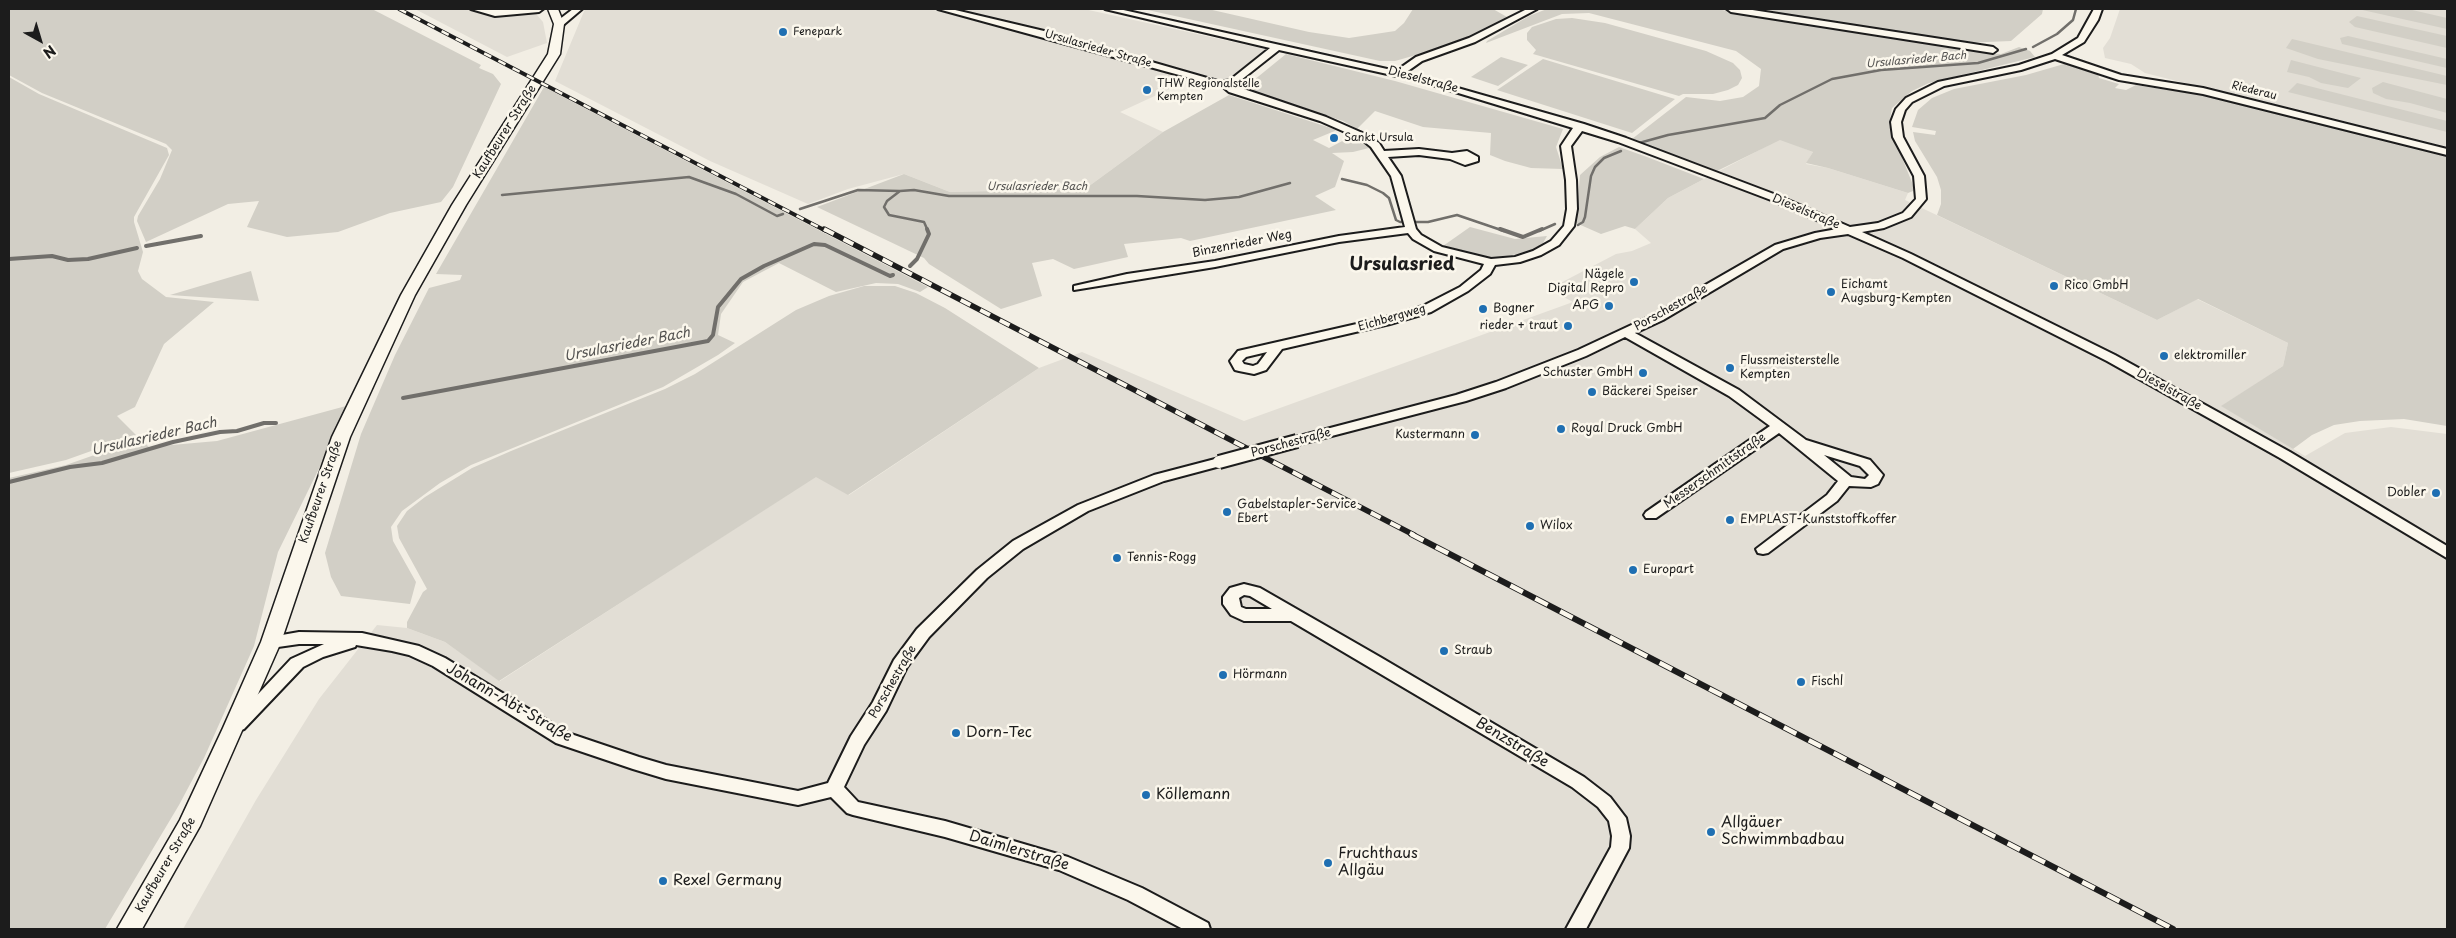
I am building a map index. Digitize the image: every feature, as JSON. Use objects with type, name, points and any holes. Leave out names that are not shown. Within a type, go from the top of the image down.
[{"type":"main road","name":"Kaufbeurer Straße","points":[[540,9],[550,35],[543,69]]},
{"type":"main road","points":[[553,9],[559,24]]},
{"type":"main road","name":"Kaufbeurer Straße","points":[[129,929],[190,826],[271,642],[340,437],[412,288],[459,205],[554,54],[559,24]]},
{"type":"street","points":[[475,9],[495,13],[540,9]]},
{"type":"street","points":[[559,24],[578,9]]},
{"type":"street","name":"Ursulasrieder Straße","points":[[942,9],[1032,30],[1216,84],[1226,85],[1232,90],[1347,129],[1364,137],[1381,154],[1396,176],[1410,224]]},
{"type":"street","name":"Dieselstraße","points":[[1109,9],[1399,73],[1580,126],[1702,170],[1850,230],[1989,295],[2169,389],[2285,455],[2447,553]]},
{"type":"street","points":[[1399,73],[1419,59],[1464,44],[1533,9]]},
{"type":"street","points":[[1731,9],[1994,50]]},
{"type":"street","points":[[2055,56],[2081,40],[2094,20],[2098,9]]},
{"type":"street","points":[[1226,85],[1234,82],[1278,46]]},
{"type":"street","name":"Riederau","points":[[2055,56],[2119,77],[2203,91],[2447,152]]},
{"type":"street","name":"Porschestraße","points":[[834,788],[900,664],[922,633],[982,574],[1018,545],[1084,508],[1159,478],[1466,397],[1582,353],[1626,333],[1677,308],[1740,268],[1778,247],[1819,235],[1866,229],[1895,220],[1915,208],[1921,199],[1919,176],[1898,137],[1896,122],[1901,109],[1909,100],[1941,84],[2022,67],[2055,56]]},
{"type":"street","points":[[1410,224],[1417,237],[1438,249],[1491,262],[1516,260],[1538,253],[1555,243],[1569,226],[1572,209],[1571,180],[1566,146],[1580,126]]},
{"type":"street","points":[[1381,154],[1419,152],[1452,156]]},
{"type":"street","name":"Binzenrieder Weg","points":[[1078,288],[1127,277],[1215,264],[1410,224]]},
{"type":"street","name":"Eichbergweg","points":[[1278,346],[1386,321],[1427,309],[1464,290],[1486,272],[1491,262]]},
{"type":"street","name":"Messerschmittstraße","points":[[1626,333],[1734,394],[1801,442],[1846,480],[1866,484],[1873,481],[1876,475],[1865,463],[1801,442]]},
{"type":"street","name":"Messerschmittstraße","points":[[1651,515],[1778,427]]},
{"type":"street","points":[[1763,549],[1832,498],[1846,480]]},
{"type":"street","name":"Benzstraße","points":[[1294,615],[1578,782],[1604,802],[1616,818],[1621,836],[1620,848],[1576,929]]},
{"type":"street","name":"Johann-Abt-Straße","points":[[271,642],[299,638],[362,638],[413,650],[439,662],[562,738],[666,772],[798,798],[834,788]]},
{"type":"street","points":[[234,728],[297,663],[318,652],[362,638]]},
{"type":"street","name":"Daimlerstraße","points":[[834,788],[853,808],[945,829],[1062,863],[1135,894],[1201,929]]},
{"type":"shaded area","points":[[9,9],[372,9],[481,65],[479,68],[493,74],[501,84],[453,187],[441,202],[390,213],[338,232],[287,237],[247,227],[259,201],[228,204],[146,242],[137,221],[138,216],[160,179],[172,150],[166,144],[42,93],[9,75]]},
{"type":"shaded area","points":[[415,9],[532,9],[543,22],[547,43],[507,57]]},
{"type":"shaded area","points":[[585,9],[1084,9],[1265,49],[1229,80],[1222,82],[1200,75],[1120,112],[1163,132],[1085,189],[950,192],[904,174],[848,189],[808,204],[710,161],[555,81]]},
{"type":"shaded area","points":[[1143,9],[1208,9],[1309,32],[1349,38],[1395,31],[1404,23],[1413,9],[1493,9],[1507,17],[1451,45],[1395,61],[1380,61]]},
{"type":"shaded area","points":[[1547,9],[1716,9],[1853,31],[1850,25],[1744,9],[2043,9],[2042,14],[2011,41],[1962,43],[1962,48],[2001,54],[2019,47],[2030,51],[2035,57],[1929,83],[1912,91],[1892,108],[1889,125],[1913,185],[1913,191],[1908,193],[1806,163],[1813,152],[1780,140],[1717,171],[1632,139],[1686,97],[1720,101],[1743,97],[1759,86],[1761,69],[1736,51],[1589,13],[1562,14],[1486,43],[1529,16]]},
{"type":"shaded area","points":[[2120,9],[2447,9],[2447,149],[2145,73],[2131,64],[2105,58],[2103,48],[2110,38]]},
{"type":"shaded area","points":[[2358,9],[2408,9],[2447,18],[2447,29]]},
{"type":"shaded area","points":[[2357,16],[2447,36],[2447,48],[2355,27],[2349,22]]},
{"type":"shaded area","points":[[1572,18],[1605,23],[1706,51],[1733,63],[1740,70],[1742,78],[1738,85],[1728,90],[1713,94],[1683,94],[1679,96],[1533,54],[1536,50],[1527,40],[1527,33],[1532,27],[1556,19]]},
{"type":"shaded area","points":[[2348,36],[2447,59],[2447,68],[2342,44],[2340,38]]},
{"type":"shaded area","points":[[2292,39],[2447,76],[2447,85],[2318,59],[2286,48]]},
{"type":"shaded area","points":[[1286,54],[1395,81],[1563,129],[1556,147],[1563,169],[1531,168],[1490,155],[1491,133],[1423,127],[1375,111],[1357,129],[1343,121],[1243,89]]},
{"type":"shaded area","points":[[1501,57],[1528,65],[1498,86],[1471,77]]},
{"type":"shaded area","points":[[1543,59],[1675,99],[1632,133],[1497,90]]},
{"type":"shaded area","points":[[2291,60],[2361,78],[2348,88],[2321,83],[2309,77],[2287,72]]},
{"type":"shaded area","points":[[2064,64],[2071,64],[2098,74],[2099,78],[2119,84],[2115,88],[2126,90],[2136,85],[2235,100],[2447,155],[2447,426],[2404,419],[2360,421],[2334,425],[2312,435],[2293,449],[2221,406],[2283,366],[2288,343],[2198,299],[2157,320],[1937,215],[1941,204],[1941,190],[1937,177],[1915,141],[1913,132],[1935,135],[1936,131],[1912,127],[1918,110],[1932,98],[1954,89],[2026,75]]},
{"type":"shaded area","points":[[9,77],[39,94],[167,148],[169,155],[134,217],[143,252],[138,271],[142,279],[166,297],[214,302],[164,344],[135,407],[117,416],[136,435],[66,460],[9,473]]},
{"type":"shaded area","points":[[2383,82],[2447,99],[2447,113],[2386,99],[2373,93],[2372,88]]},
{"type":"shaded area","points":[[2297,83],[2447,121],[2447,132],[2288,92]]},
{"type":"shaded area","points":[[544,87],[928,287],[920,292],[898,284],[876,283],[836,292],[779,263],[743,282],[721,314],[718,335],[735,343],[718,355],[663,387],[471,465],[440,483],[402,511],[391,527],[393,541],[416,582],[410,604],[341,596],[331,577],[325,553],[361,434],[395,355],[429,288],[460,280],[462,275],[436,274]]},
{"type":"shaded area","points":[[1229,95],[1337,130],[1313,140],[1329,148],[1352,136],[1369,148],[1353,152],[1332,153],[1344,161],[1335,187],[1315,196],[1336,210],[1190,241],[1181,238],[1124,244],[1128,257],[1074,269],[1053,259],[1032,263],[1042,296],[1001,309],[929,264],[924,258],[817,207],[904,174],[950,192],[1085,189],[1163,132]]},
{"type":"shaded area","points":[[1780,139],[1813,152],[1806,164],[1828,168],[1908,193],[1905,200],[2157,320],[2197,299],[2288,343],[2283,366],[2222,406],[2305,456],[2345,433],[2391,427],[2447,434],[2447,929],[183,929],[256,800],[319,699],[377,625],[407,628],[445,642],[500,681],[816,476],[849,495],[1039,368],[1082,352],[1244,421],[1573,302],[1549,289],[1616,254],[1632,251],[1651,243],[1635,229],[1668,198]]},
{"type":"shaded area","points":[[1619,147],[1704,179],[1668,198],[1635,229],[1625,226],[1601,234],[1576,223],[1580,175],[1600,157]]},
{"type":"shaded area","points":[[1470,227],[1515,239],[1547,236],[1543,243],[1534,250],[1495,259],[1467,254],[1443,246]]},
{"type":"shaded area","points":[[251,271],[259,301],[170,295]]},
{"type":"shaded area","points":[[864,286],[895,286],[916,293],[945,308],[1039,368],[848,495],[816,477],[499,681],[445,642],[407,628],[407,622],[423,592],[427,589],[399,538],[397,526],[407,511],[425,497],[472,468],[665,389],[695,374],[796,310],[829,296]]},
{"type":"shaded area","points":[[346,406],[334,438],[278,552],[254,646],[204,758],[179,805],[105,929],[9,929],[9,478],[66,465],[140,439],[149,447],[217,441]]},
{"type":"waterway","name":"Ursulasrieder Bach","points":[[2033,47],[2057,34],[2073,20],[2076,9]]},
{"type":"waterway","name":"Ursulasrieder Bach","points":[[1639,143],[1668,135],[1765,118],[1780,105],[1832,79],[1881,70],[1978,63],[2026,49]]},
{"type":"waterway","name":"Ursulasrieder Bach","points":[[1578,225],[1583,222],[1585,217],[1591,176],[1595,167],[1604,158],[1621,151]]},
{"type":"waterway","points":[[502,195],[689,177],[736,194],[777,216],[783,214]]},
{"type":"waterway","name":"Ursulasrieder Bach","points":[[1342,179],[1367,185],[1383,193],[1389,198],[1396,220],[1400,222],[1428,222],[1457,215],[1504,231]]},
{"type":"waterway","name":"Ursulasrieder Bach","points":[[900,191],[914,190],[949,196],[1137,196],[1205,200],[1239,197],[1290,183]]},
{"type":"waterway","points":[[800,209],[858,190],[900,191]]},
{"type":"waterway","name":"Ursulasrieder Bach","points":[[900,191],[887,201],[884,207],[889,215],[924,222],[928,231]]},
{"type":"waterway","name":"Ursulasrieder Bach","points":[[1539,231],[1555,224]]},
{"type":"waterway","name":"Ursulasrieder Bach","points":[[910,266],[917,259],[929,234],[927,229]]},
{"type":"waterway","name":"Ursulasrieder Bach","points":[[1500,229],[1523,237],[1542,229]]},
{"type":"waterway","points":[[146,246],[201,236]]},
{"type":"waterway","name":"Ursulasrieder Bach","points":[[403,398],[708,341],[713,335],[718,307],[741,279],[764,266],[814,244],[825,245],[890,276],[893,275]]},
{"type":"waterway","points":[[9,259],[52,256],[68,260],[88,259],[137,248]]},
{"type":"waterway","name":"Ursulasrieder Bach","points":[[9,482],[70,467],[102,463],[173,442],[220,432],[237,431],[264,423],[276,423]]},
{"type":"railway","points":[[399,9],[826,231]]},
{"type":"railway","points":[[824,229],[1414,535]]},
{"type":"railway","points":[[1411,534],[2173,929]]},
{"type":"place","name":"Fenepark","points":[[783,32]]},
{"type":"place","name":"THW Regionalstelle Kempten","points":[[1147,90]]},
{"type":"place","name":"Sankt Ursula","points":[[1334,138]]},
{"type":"place","name":"Nägele Digital Repro","points":[[1634,282]]},
{"type":"place","name":"Rico GmbH","points":[[2054,286]]},
{"type":"place","name":"Eichamt Augsburg-Kempten","points":[[1831,292]]},
{"type":"place","name":"APG","points":[[1609,306]]},
{"type":"place","name":"Bogner","points":[[1483,309]]},
{"type":"place","name":"rieder + traut","points":[[1568,326]]},
{"type":"place","name":"elektromiller","points":[[2164,356]]},
{"type":"place","name":"Flussmeisterstelle Kempten","points":[[1730,368]]},
{"type":"place","name":"Schuster GmbH","points":[[1643,373]]},
{"type":"place","name":"Bäckerei Speiser","points":[[1592,392]]},
{"type":"place","name":"Royal Druck GmbH","points":[[1561,429]]},
{"type":"place","name":"Kustermann","points":[[1475,435]]},
{"type":"place","name":"Dobler","points":[[2436,493]]},
{"type":"place","name":"Gabelstapler-Service Ebert","points":[[1227,512]]},
{"type":"place","name":"EMPLAST-Kunststoffkoffer","points":[[1730,520]]},
{"type":"place","name":"Wilox","points":[[1530,526]]},
{"type":"place","name":"Tennis-Rogg","points":[[1117,558]]},
{"type":"place","name":"Europart","points":[[1633,570]]},
{"type":"place","name":"Straub","points":[[1444,651]]},
{"type":"place","name":"Hörmann","points":[[1223,675]]},
{"type":"place","name":"Fischl","points":[[1801,682]]},
{"type":"place","name":"Dorn-Tec","points":[[956,733]]},
{"type":"place","name":"Köllemann","points":[[1146,795]]},
{"type":"place","name":"Allgäuer Schwimmbadbau","points":[[1711,832]]},
{"type":"place","name":"Fruchthaus Allgäu","points":[[1328,863]]},
{"type":"place","name":"Rexel Germany","points":[[663,881]]},
{"type":"district","name":"Ursulasried","points":[[1402,265]]}]
